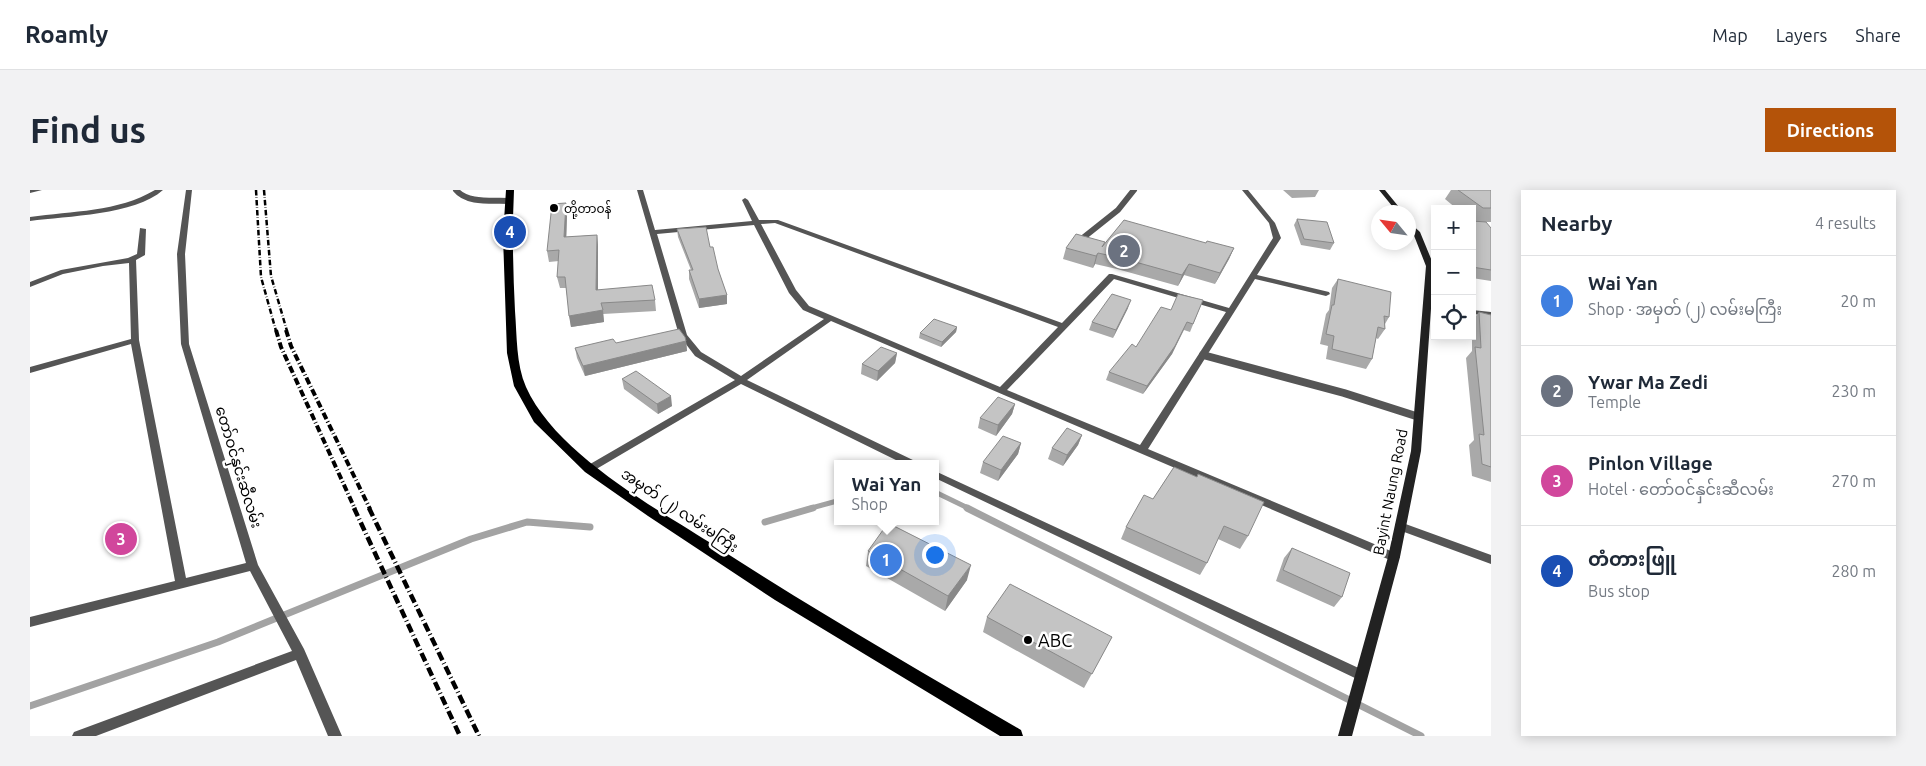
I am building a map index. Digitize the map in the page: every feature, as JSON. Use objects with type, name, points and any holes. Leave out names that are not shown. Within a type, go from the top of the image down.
[{"type":"main road","points":[[1382,190],[1394,205]]},
{"type":"main road","name":"အမှတ် (၂) လမ်းမကြီး","points":[[509,196],[507,236],[512,353],[520,386],[538,420],[589,468],[653,513],[780,596],[1015,736]]},
{"type":"main road","name":"Bayint Naung Road","points":[[1345,736],[1394,557],[1416,451],[1430,306],[1430,266],[1416,232]]},
{"type":"street","points":[[30,191],[39,190]]},
{"type":"street","points":[[30,219],[84,212],[146,199],[160,190]]},
{"type":"street","name":"တော်ဝင်နှင်းဆီလမ်း","points":[[189,190],[181,254],[185,344],[253,566],[268,590],[300,653],[335,736]]},
{"type":"street","points":[[640,190],[683,335],[698,354],[741,380],[905,460]]},
{"type":"street","points":[[1142,450],[1277,238],[1272,223],[1245,190]]},
{"type":"street","points":[[746,200],[792,291],[806,308],[1394,557]]},
{"type":"street","points":[[653,232],[756,221],[776,221],[1063,326]]},
{"type":"street","points":[[30,285],[36,280],[56,274],[130,260],[141,255],[142,229]]},
{"type":"street","points":[[130,260],[133,261],[135,340],[181,584]]},
{"type":"street","points":[[1001,391],[1112,276],[1231,311]]},
{"type":"street","points":[[1253,276],[1326,294]]},
{"type":"street","points":[[1476,312],[1491,314]]},
{"type":"street","points":[[589,468],[741,380],[829,319]]},
{"type":"street","points":[[30,370],[135,340]]},
{"type":"street","points":[[939,476],[1361,675]]},
{"type":"street","points":[[1400,526],[1491,560]]},
{"type":"street","points":[[30,622],[253,566]]},
{"type":"street","points":[[79,736],[300,653]]},
{"type":"lane","points":[[456,190],[458,193],[471,199],[509,196]]},
{"type":"lane","points":[[1079,241],[1118,210],[1134,190]]},
{"type":"lane","points":[[1202,355],[1344,393],[1419,417]]},
{"type":"building","points":[[1458,190],[1491,190],[1491,208],[1483,208]]},
{"type":"building","points":[[566,203],[564,237],[597,235],[596,290],[652,285],[655,300],[601,303],[603,310],[569,316],[565,277],[557,277],[559,250],[547,251],[552,204]]},
{"type":"building","points":[[1297,219],[1327,222],[1334,243],[1304,239]]},
{"type":"building","points":[[1124,220],[1206,243],[1207,241],[1234,248],[1220,273],[1189,264],[1182,275],[1121,258],[1098,253],[1096,256],[1066,248],[1076,234],[1105,242],[1102,247]]},
{"type":"building","points":[[1476,221],[1486,222],[1491,228],[1491,270],[1476,268]]},
{"type":"building","points":[[706,227],[710,247],[713,247],[727,295],[699,299],[689,270],[693,270],[677,229]]},
{"type":"building","points":[[1338,279],[1391,292],[1389,317],[1384,316],[1385,329],[1378,327],[1372,359],[1332,349],[1334,336],[1326,334],[1332,305],[1334,305]]},
{"type":"building","points":[[1112,294],[1131,300],[1116,330],[1092,322]]},
{"type":"building","points":[[1178,294],[1203,300],[1193,324],[1187,322],[1175,346],[1147,386],[1109,372],[1132,344],[1136,347],[1161,307],[1171,310]]},
{"type":"building","points":[[1479,312],[1491,315],[1491,467],[1482,464],[1479,434],[1484,435],[1475,347],[1481,348]]},
{"type":"building","points":[[934,319],[957,327],[942,342],[920,333]]},
{"type":"building","points":[[679,329],[686,341],[583,366],[575,348],[613,339],[616,343]]},
{"type":"building","points":[[881,347],[897,353],[878,371],[862,364]]},
{"type":"building","points":[[636,371],[671,396],[657,404],[622,379]]},
{"type":"building","points":[[998,397],[1015,404],[998,425],[980,418]]},
{"type":"building","points":[[1067,428],[1082,435],[1067,455],[1052,448]]},
{"type":"building","points":[[1003,436],[1021,443],[1001,470],[983,462]]},
{"type":"building","points":[[1174,467],[1197,477],[1198,474],[1264,502],[1248,536],[1224,526],[1207,563],[1126,527],[1144,495],[1153,499]]},
{"type":"building","points":[[887,525],[892,525],[971,565],[948,596],[868,551]]},
{"type":"building","points":[[1292,548],[1350,573],[1342,597],[1283,570]]},
{"type":"building","points":[[1010,584],[1112,637],[1092,674],[987,617]]},
{"type":"waterway","points":[[939,494],[970,509]]},
{"type":"waterway","points":[[808,509],[834,502]]},
{"type":"waterway","points":[[765,522],[813,508]]},
{"type":"waterway","points":[[967,508],[1421,736]]},
{"type":"waterway","points":[[30,706],[218,642],[471,539],[527,522],[590,527]]},
{"type":"railway","points":[[256,190],[261,277],[276,331]]},
{"type":"railway","points":[[264,190],[271,276],[287,331]]},
{"type":"railway","points":[[276,330],[281,347],[355,509]]},
{"type":"railway","points":[[286,330],[291,346],[370,509]]},
{"type":"railway","points":[[354,508],[460,736]]},
{"type":"railway","points":[[369,508],[479,736]]},
{"type":"place","name":"တို့တာဝန်","points":[[554,208]]},
{"type":"place","name":"တံတားဖြူ","points":[[510,232]]},
{"type":"place","name":"Ywar Ma Zedi","points":[[1124,251]]},
{"type":"place","name":"Pinlon Village","points":[[121,539]]},
{"type":"place","name":"Wai Yan","points":[[886,560]]},
{"type":"place","name":"ABC","points":[[1028,640]]}]
